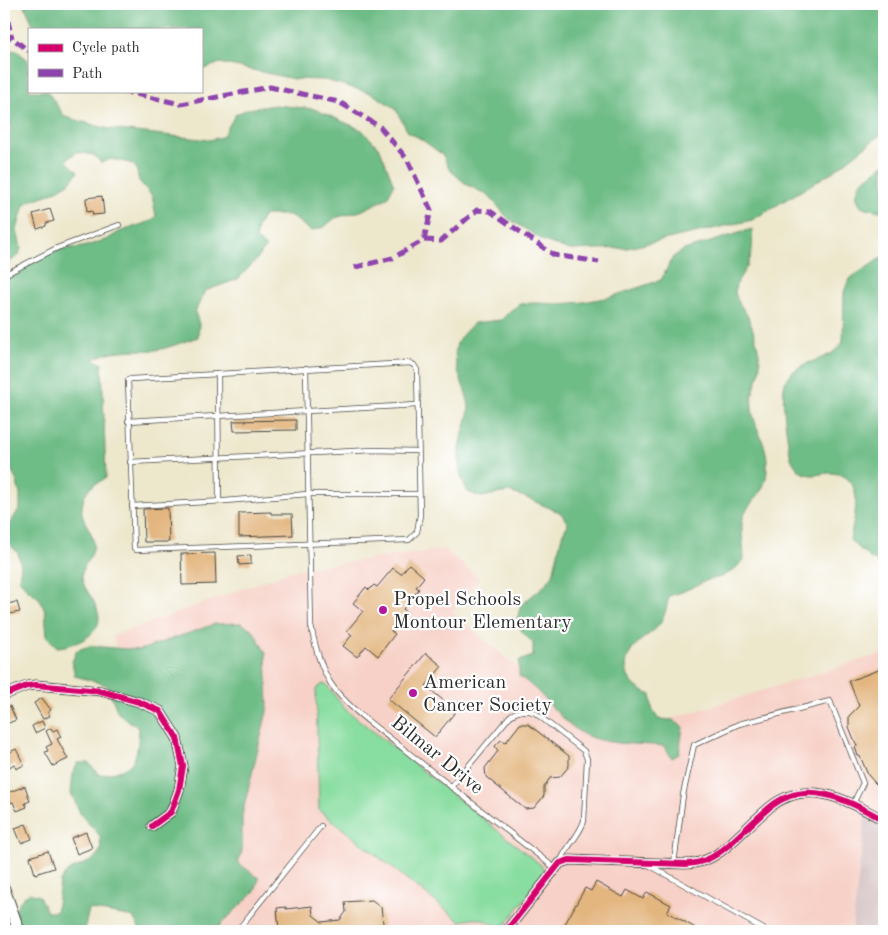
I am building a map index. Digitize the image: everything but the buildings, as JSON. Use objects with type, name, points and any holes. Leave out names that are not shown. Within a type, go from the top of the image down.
[{"type":"street","points":[[4,695],[27,686],[36,685],[101,692],[139,702],[160,711],[177,738],[183,766],[179,790],[171,812],[152,826]]},
{"type":"street","points":[[506,931],[558,866],[569,860],[696,864],[714,858],[771,807],[783,799],[798,794],[829,795],[853,804],[884,820]]},
{"type":"street","points":[[4,889],[19,931]]},
{"type":"lane","points":[[4,275],[57,248],[119,225]]},
{"type":"lane","points":[[410,363],[414,365],[417,370],[420,515],[417,532],[409,540],[139,552],[134,548],[128,380],[306,368],[410,363]]},
{"type":"lane","name":"Bilmar Drive","points":[[306,368],[309,571],[312,635],[322,666],[332,684],[345,700],[381,731],[451,787],[558,866]]},
{"type":"lane","points":[[218,374],[219,501]]},
{"type":"lane","points":[[128,421],[417,405]]},
{"type":"lane","points":[[130,462],[374,450],[418,451]]},
{"type":"lane","points":[[132,506],[308,494],[419,494]]},
{"type":"lane","points":[[674,864],[683,795],[694,745],[739,724],[830,700],[863,783],[853,804]]},
{"type":"lane","points":[[451,787],[510,716],[516,711],[534,712],[584,751],[587,759],[584,821],[581,830],[564,853],[558,866]]},
{"type":"lane","points":[[237,931],[321,826]]},
{"type":"lane","points":[[644,862],[767,931]]},
{"type":"shaded area","points":[[445,549],[479,579],[452,612],[602,740],[884,653],[884,820],[866,811],[852,931],[197,931],[113,636],[297,569]]},
{"type":"shaded area","points":[[866,811],[884,820],[884,931],[852,931]]},
{"type":"green space","points":[[24,4],[884,4],[884,132],[834,171],[752,220],[627,248],[570,250],[544,241],[508,218],[489,196],[466,184],[449,169],[443,155],[408,132],[395,108],[371,93],[325,80],[294,79],[220,63],[202,70],[202,28],[35,28]]},
{"type":"green space","points":[[4,49],[17,51],[28,60],[28,92],[48,92],[65,117],[109,129],[209,140],[222,137],[236,114],[248,109],[275,105],[314,109],[362,130],[380,149],[394,185],[387,198],[361,211],[335,218],[324,227],[311,231],[290,215],[264,215],[257,227],[256,239],[266,247],[238,279],[205,291],[195,312],[199,324],[198,337],[161,349],[108,353],[94,359],[102,364],[106,478],[90,488],[83,500],[83,519],[92,535],[94,544],[92,553],[84,567],[82,578],[97,609],[98,625],[88,637],[81,641],[57,647],[47,637],[45,610],[39,598],[28,590],[19,579],[21,566],[18,553],[9,544],[5,531],[20,508],[20,495],[17,482],[4,454],[4,345],[8,344],[4,323],[4,277],[58,249],[83,247],[108,239],[119,232],[151,221],[156,216],[152,196],[139,181],[136,167],[130,163],[110,159],[101,163],[94,155],[77,152],[66,160],[78,172],[69,183],[50,194],[24,205],[17,230],[21,248],[19,255],[4,264],[4,141],[11,131],[7,111],[4,110]]},
{"type":"green space","points":[[884,164],[884,212],[861,207],[856,196],[860,183]]},
{"type":"green space","points":[[752,229],[750,257],[737,284],[735,294],[750,322],[758,349],[760,370],[753,395],[752,409],[765,447],[767,466],[763,486],[746,510],[742,522],[744,559],[734,570],[721,577],[708,580],[669,596],[667,607],[659,625],[636,645],[627,660],[627,674],[636,686],[651,695],[652,708],[658,719],[673,720],[683,727],[679,754],[672,758],[664,746],[608,742],[587,736],[562,718],[535,689],[519,676],[519,661],[533,656],[533,643],[522,632],[517,619],[521,605],[544,586],[553,575],[562,535],[568,524],[561,513],[522,496],[508,492],[481,497],[468,492],[461,476],[459,460],[469,407],[457,368],[455,352],[460,338],[474,323],[501,320],[520,304],[584,302],[610,297],[661,280],[673,257],[684,250]]},
{"type":"green space","points":[[884,256],[884,564],[871,559],[850,540],[856,499],[851,482],[844,476],[833,473],[807,474],[801,472],[794,464],[788,442],[783,398],[785,383],[793,372],[832,353],[843,342],[844,292],[849,279]]},
{"type":"green space","points":[[241,623],[253,630],[266,653],[268,707],[242,815],[242,851],[238,863],[259,878],[255,891],[214,931],[141,931],[133,917],[89,909],[84,931],[20,931],[16,919],[16,910],[23,898],[29,893],[39,896],[47,912],[56,912],[60,881],[68,871],[93,860],[101,850],[100,836],[81,815],[71,793],[73,773],[78,763],[89,763],[99,775],[111,773],[127,767],[132,762],[137,749],[139,728],[118,713],[107,685],[75,676],[72,662],[77,650],[90,646],[140,650],[215,624]]},
{"type":"green space","points":[[323,684],[327,685],[344,708],[541,865],[544,871],[542,877],[506,924],[496,925],[482,919],[460,921],[319,810],[316,689]]},
{"type":"marked path","points":[[4,5],[12,38]]},
{"type":"marked path","points":[[4,32],[28,50]]},
{"type":"marked path","points":[[126,92],[181,104],[270,87],[339,102],[380,127],[407,159],[431,210],[424,240],[393,258],[352,268]]},
{"type":"marked path","points":[[424,240],[441,241],[477,210],[490,211],[554,255],[599,262]]},
{"type":"cycle path","points":[[4,695],[27,686],[36,685],[101,691],[139,702],[160,711],[177,738],[183,766],[179,790],[171,812],[152,826]]},
{"type":"cycle path","points":[[506,931],[560,863],[569,860],[686,864],[700,862],[722,850],[770,807],[784,798],[799,794],[828,795],[884,820]]},
{"type":"place","name":"Propel Schools Montour Elementary","points":[[383,610]]},
{"type":"place","name":"American Cancer Society","points":[[413,693]]}]
